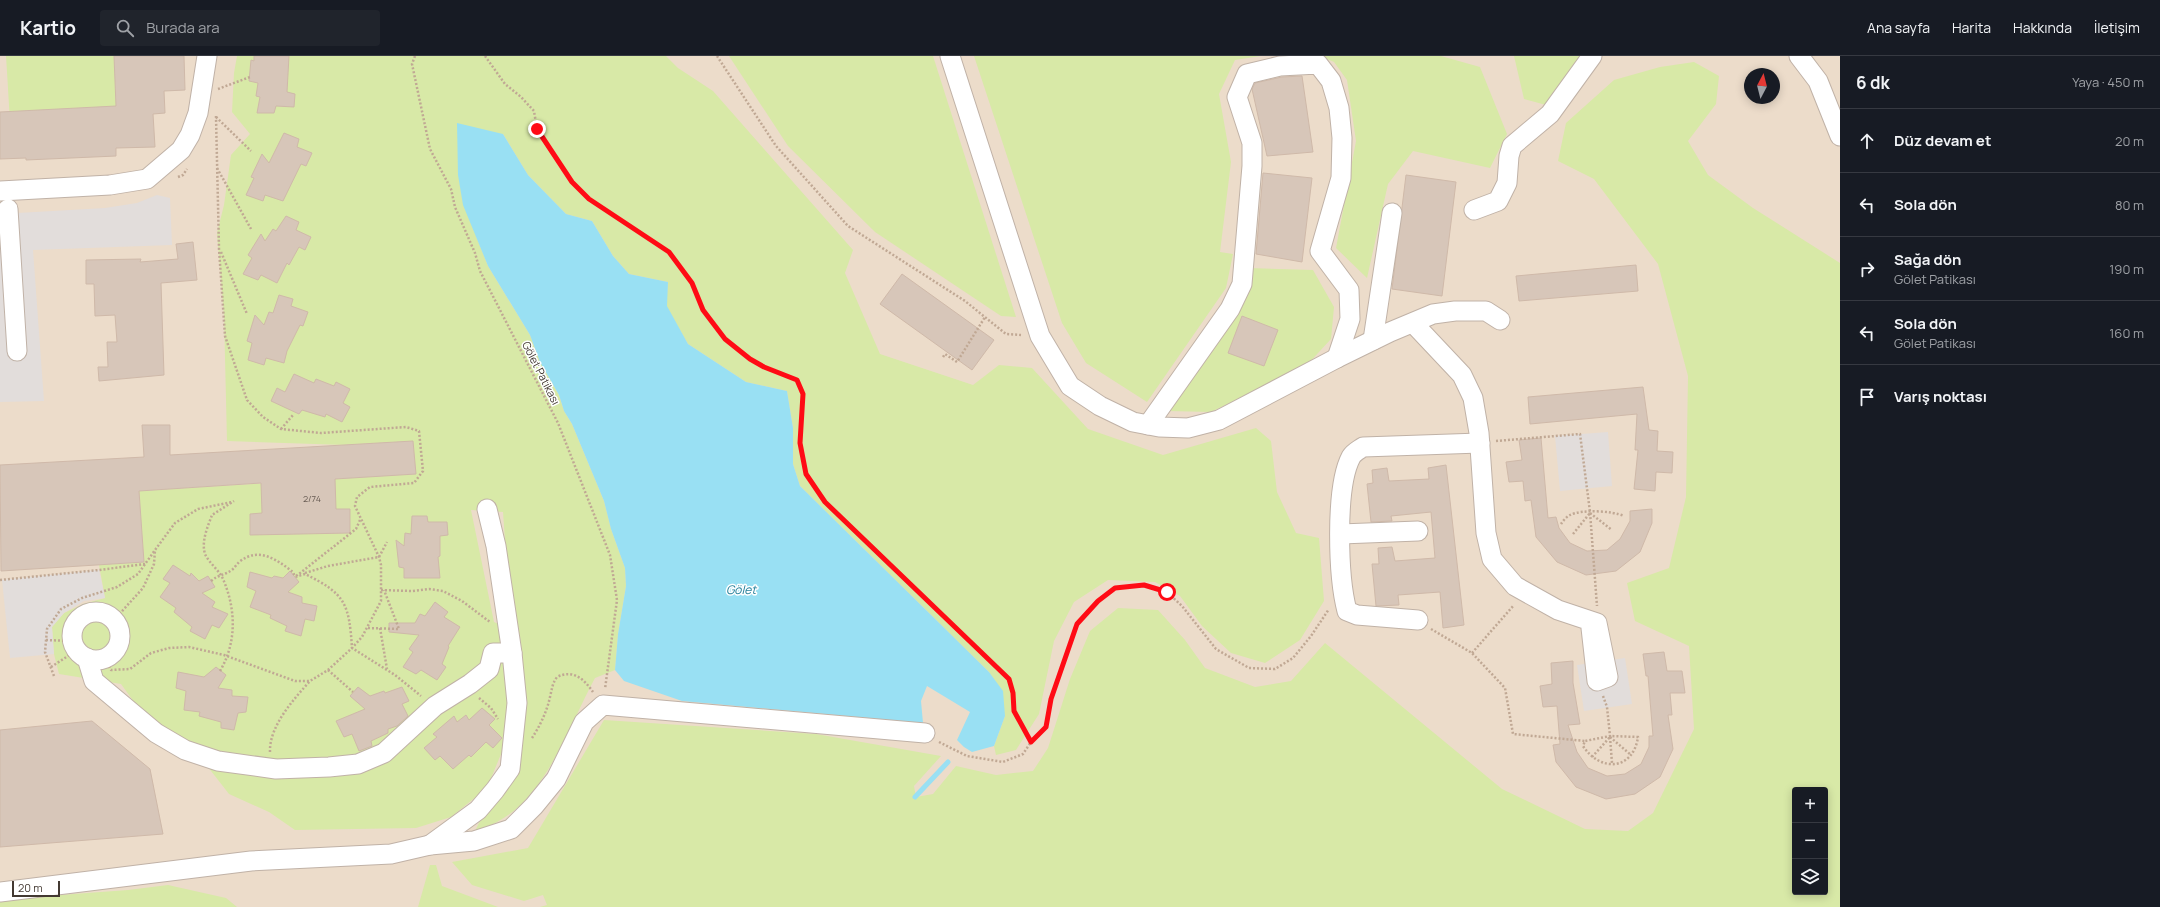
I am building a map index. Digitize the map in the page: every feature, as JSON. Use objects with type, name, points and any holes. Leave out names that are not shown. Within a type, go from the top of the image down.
[{"type":"street","points":[[0,191],[110,185],[147,179],[181,150],[190,135],[198,113],[207,56]]},
{"type":"street","points":[[950,56],[1040,336],[1070,386],[1100,406],[1133,422],[1148,425],[1188,428],[1219,420],[1373,340],[1433,314],[1454,311],[1486,311],[1500,320]]},
{"type":"street","points":[[1474,210],[1498,201],[1507,183],[1509,156],[1512,146],[1550,114],[1592,56]]},
{"type":"street","points":[[1799,56],[1818,81],[1840,136]]},
{"type":"street","points":[[1148,425],[1230,309],[1242,284],[1252,143],[1237,97],[1247,74],[1280,66],[1318,64],[1332,82],[1339,108],[1342,138],[1341,178],[1320,251],[1349,290],[1350,319],[1337,358]]},
{"type":"street","points":[[8,209],[17,351]]},
{"type":"street","points":[[1373,340],[1392,213]]},
{"type":"street","points":[[1413,323],[1462,375],[1473,398],[1480,443],[1486,533],[1492,559],[1515,586],[1558,610],[1594,626],[1604,653],[1608,677],[1596,681],[1594,626]]},
{"type":"street","points":[[1418,620],[1357,615],[1347,611],[1342,594],[1341,534],[1345,472],[1352,455],[1363,447],[1480,443]]},
{"type":"street","points":[[430,845],[478,810],[510,769],[517,703],[512,652],[496,546],[487,509]]},
{"type":"street","points":[[1341,534],[1418,531]]},
{"type":"street","points":[[85,652],[111,654],[119,641],[118,626],[114,620],[100,612],[85,614],[74,625],[85,652],[94,681],[156,733],[185,750],[218,761],[276,769],[329,767],[358,764],[384,753],[435,706],[470,684],[489,669],[493,653],[512,652]]},
{"type":"street","points":[[0,892],[251,861],[391,854],[430,845],[474,841],[511,829],[534,806],[556,779],[584,722],[603,705],[925,733]]},
{"type":"path","name":"Gölet Patikası","points":[[415,56],[412,64],[430,149],[451,189],[455,207],[475,253],[480,271],[558,423],[610,555],[617,600],[603,705]]},
{"type":"path","points":[[485,56],[504,84],[521,97],[534,110],[537,129],[542,140],[572,182],[589,199],[669,252],[692,283],[703,310],[725,339],[759,364],[797,380],[803,394],[800,443],[806,474],[825,502],[1009,679],[1013,693],[1014,711],[1031,742]]},
{"type":"path","points":[[717,56],[776,146],[848,226],[965,302],[1006,334],[1040,336]]},
{"type":"path","points":[[218,83],[218,91],[250,77]]},
{"type":"path","points":[[216,111],[220,249],[225,336],[247,400],[263,417],[282,429],[321,433],[406,427],[419,431],[422,471],[414,483],[370,487],[357,497],[355,506],[360,520],[379,557],[381,565],[381,601],[368,628],[352,648],[328,670],[310,681],[289,704],[276,728],[270,749],[270,760],[276,769]]},
{"type":"path","points":[[216,117],[251,151]]},
{"type":"path","points":[[217,167],[251,229]]},
{"type":"path","points":[[220,249],[247,314]]},
{"type":"path","points":[[943,357],[945,354],[957,362],[985,317]]},
{"type":"path","points":[[282,429],[293,415]]},
{"type":"path","points":[[1480,443],[1580,434],[1590,512],[1594,626]]},
{"type":"path","points":[[54,676],[45,652],[47,629],[61,609],[82,598],[117,586],[138,574],[175,523],[198,509],[234,501],[212,515],[204,537],[205,553],[222,577],[233,614],[233,636],[228,657],[220,671]]},
{"type":"path","points":[[1590,512],[1612,530]]},
{"type":"path","points":[[1573,534],[1590,512]]},
{"type":"path","points":[[1561,524],[1570,515],[1590,512],[1616,512],[1624,516]]},
{"type":"path","points":[[295,577],[356,529],[360,520]]},
{"type":"path","points":[[379,557],[387,542]]},
{"type":"path","points":[[114,620],[143,588],[154,564],[155,550]]},
{"type":"path","points":[[211,581],[219,574],[233,569],[246,558],[265,556],[272,557],[293,572],[295,577]]},
{"type":"path","points":[[295,577],[328,566],[379,557]]},
{"type":"path","points":[[0,580],[145,564]]},
{"type":"path","points":[[305,574],[341,597],[347,607],[352,648]]},
{"type":"path","points":[[925,733],[942,744],[967,756],[1003,762],[1024,754],[1031,742],[1046,727],[1051,699],[1077,624],[1098,601],[1115,588],[1144,585],[1167,592],[1182,606],[1216,649],[1249,668],[1275,669],[1293,658],[1311,636],[1330,608]]},
{"type":"path","points":[[382,590],[412,591],[429,589],[444,592],[474,609],[495,627]]},
{"type":"path","points":[[368,628],[399,629],[382,590]]},
{"type":"path","points":[[1472,653],[1526,592]]},
{"type":"path","points":[[1418,620],[1472,653],[1505,688],[1513,734],[1585,741],[1610,736],[1638,737],[1631,755],[1619,763],[1596,761],[1583,746],[1585,741]]},
{"type":"path","points":[[380,628],[387,669]]},
{"type":"path","points":[[46,640],[85,652],[111,670],[130,669],[151,653],[169,648],[189,647],[228,657],[295,681],[310,681]]},
{"type":"path","points":[[352,648],[387,669],[435,706]]},
{"type":"path","points":[[51,668],[85,652]]},
{"type":"path","points":[[328,670],[353,692]]},
{"type":"path","points":[[1596,681],[1607,708],[1612,763]]},
{"type":"path","points":[[1610,736],[1631,755]]},
{"type":"path","points":[[1592,757],[1610,736]]},
{"type":"shaded area","points":[[0,56],[1840,56],[1840,907],[0,907]]},
{"type":"shaded area","points":[[157,195],[170,198],[172,245],[33,250],[44,401],[0,402],[0,214],[105,208],[137,203]]},
{"type":"shaded area","points":[[1608,432],[1612,486],[1560,491],[1555,436]]},
{"type":"shaded area","points":[[99,570],[105,598],[84,601],[64,613],[52,627],[54,654],[10,658],[2,580]]},
{"type":"shaded area","points":[[1625,658],[1632,704],[1584,711],[1577,665]]},
{"type":"green space","points":[[6,56],[114,56],[117,114],[10,121]]},
{"type":"green space","points":[[237,56],[666,56],[678,68],[713,91],[853,250],[845,273],[880,354],[973,385],[999,365],[1032,368],[1088,429],[1163,455],[1256,428],[1271,441],[1277,492],[1296,533],[1319,538],[1324,601],[1300,640],[1265,663],[1231,653],[1202,626],[1180,596],[1155,582],[1108,580],[1074,602],[1054,641],[1039,714],[1016,750],[996,755],[994,746],[1005,716],[989,672],[800,486],[793,464],[793,428],[787,391],[746,382],[688,344],[666,306],[668,282],[629,274],[613,256],[592,221],[566,214],[528,175],[503,134],[476,236],[488,266],[530,335],[540,362],[559,395],[564,411],[572,424],[604,501],[611,529],[625,568],[626,586],[618,634],[615,670],[595,678],[555,758],[543,778],[529,795],[514,811],[497,822],[475,831],[495,790],[510,769],[514,667],[503,512],[471,510],[494,622],[503,626],[512,689],[506,742],[487,788],[451,817],[416,828],[295,830],[269,812],[229,794],[190,744],[142,713],[121,684],[59,674],[54,654],[52,627],[64,613],[83,604],[105,598],[99,565],[144,562],[139,491],[416,474],[413,441],[345,445],[227,441],[224,316],[217,233],[224,205],[231,155],[250,134],[232,112],[234,73]]},
{"type":"green space","points":[[729,56],[933,56],[1016,317],[1001,316],[875,232],[788,146]]},
{"type":"green space","points":[[974,56],[1261,56],[1235,60],[1219,94],[1231,162],[1220,252],[1233,254],[1226,288],[1147,402],[1086,363],[1062,323]]},
{"type":"green space","points":[[1320,56],[1441,56],[1480,67],[1507,134],[1490,168],[1413,151],[1388,184],[1367,278],[1336,248],[1356,141],[1347,80],[1334,62]]},
{"type":"green space","points":[[1514,56],[1585,56],[1546,105],[1524,99]]},
{"type":"green space","points":[[1694,62],[1719,76],[1716,104],[1688,141],[1708,175],[1753,208],[1840,263],[1840,907],[540,907],[547,905],[543,895],[524,901],[472,885],[452,862],[528,848],[604,720],[816,734],[941,756],[914,786],[916,797],[933,794],[956,766],[996,775],[1033,771],[1048,748],[1070,679],[1090,631],[1118,608],[1158,610],[1185,640],[1205,668],[1255,687],[1291,681],[1325,643],[1502,789],[1585,829],[1628,831],[1653,813],[1694,729],[1689,646],[1635,621],[1627,583],[1669,568],[1686,497],[1688,376],[1658,264],[1594,179],[1558,161],[1566,123],[1614,80],[1660,67]]},
{"type":"green space","points":[[1248,268],[1313,270],[1334,307],[1331,339],[1307,365],[1211,412],[1168,411]]},
{"type":"green space","points":[[430,865],[436,865],[442,886],[498,907],[418,907]]},
{"type":"green space","points":[[168,885],[226,898],[237,907],[0,907],[0,900],[6,899],[128,890]]},
{"type":"water","name":"Gölet","points":[[457,123],[503,134],[528,175],[566,214],[592,221],[613,256],[629,274],[668,282],[667,306],[688,344],[746,382],[787,391],[793,428],[793,464],[800,486],[989,672],[1003,691],[1005,716],[994,746],[972,752],[964,747],[957,740],[970,712],[927,686],[921,701],[923,723],[682,701],[624,681],[615,670],[618,634],[626,586],[625,568],[611,529],[604,501],[572,424],[564,411],[559,395],[540,362],[530,335],[488,266],[463,205],[458,175]]},
{"type":"building","points":[[114,56],[184,56],[185,90],[164,91],[165,113],[153,114],[155,147],[116,148],[116,156],[26,160],[26,158],[0,159],[0,112],[116,106]]},
{"type":"building","points":[[254,56],[289,56],[287,92],[295,94],[294,107],[276,106],[274,113],[257,113],[260,97],[256,96],[258,83],[249,81],[251,60],[254,61]]},
{"type":"building","points":[[1302,76],[1313,152],[1267,156],[1252,89],[1255,83],[1282,77]]},
{"type":"building","points":[[284,133],[299,139],[297,147],[312,153],[306,166],[301,164],[283,201],[265,195],[263,201],[246,195],[254,178],[251,177],[262,154],[269,163]]},
{"type":"building","points":[[1263,173],[1312,178],[1302,262],[1256,254]]},
{"type":"building","points":[[1406,175],[1456,182],[1442,296],[1392,289]]},
{"type":"building","points":[[286,216],[299,222],[296,230],[311,237],[305,250],[299,247],[289,265],[287,263],[277,283],[261,275],[258,280],[243,274],[252,258],[248,255],[261,234],[265,241],[273,229],[276,231]]},
{"type":"building","points":[[193,242],[197,280],[161,283],[164,375],[99,381],[98,367],[108,367],[107,342],[117,342],[115,315],[95,316],[94,284],[86,284],[86,260],[141,259],[140,262],[178,259],[176,244]]},
{"type":"building","points":[[1636,265],[1638,291],[1519,301],[1516,276]]},
{"type":"building","points":[[902,274],[994,340],[972,370],[880,304]]},
{"type":"building","points":[[279,295],[293,299],[291,306],[308,312],[303,326],[300,325],[287,351],[284,363],[266,358],[264,365],[248,360],[252,343],[247,341],[255,315],[264,325],[269,312],[273,313]]},
{"type":"building","points":[[1242,316],[1278,330],[1264,366],[1228,353]]},
{"type":"building","points":[[294,374],[314,383],[316,379],[334,386],[336,382],[350,389],[343,403],[350,407],[342,422],[326,414],[325,417],[302,410],[299,414],[271,401],[277,388],[285,392]]},
{"type":"building","points":[[1643,387],[1649,430],[1658,431],[1657,451],[1673,452],[1672,473],[1656,472],[1655,491],[1634,489],[1638,450],[1635,450],[1637,414],[1530,424],[1528,397]]},
{"type":"building","points":[[142,425],[170,425],[170,455],[413,441],[416,474],[335,479],[336,509],[350,509],[350,533],[250,535],[250,514],[262,513],[261,483],[139,491],[144,562],[1,571],[0,465],[144,457]]},
{"type":"building","points":[[1541,438],[1548,518],[1556,517],[1559,528],[1570,543],[1587,551],[1607,550],[1620,539],[1630,521],[1630,511],[1652,509],[1652,523],[1640,552],[1616,571],[1586,575],[1557,562],[1536,537],[1531,500],[1525,501],[1523,481],[1509,482],[1506,462],[1522,460],[1519,440]]},
{"type":"building","points":[[1446,465],[1464,625],[1443,628],[1440,592],[1398,595],[1399,605],[1376,606],[1372,564],[1379,564],[1378,548],[1392,547],[1395,561],[1435,558],[1431,512],[1391,516],[1392,521],[1371,522],[1367,484],[1373,483],[1372,470],[1387,468],[1389,481],[1429,479],[1428,468]]},
{"type":"building","points":[[412,516],[427,516],[428,522],[447,522],[448,535],[440,536],[440,556],[438,557],[440,578],[404,578],[404,568],[399,567],[396,540],[404,546],[405,533],[411,534]]},
{"type":"building","points":[[173,565],[190,576],[191,573],[199,581],[208,576],[215,587],[202,593],[215,602],[212,607],[228,614],[219,628],[212,625],[205,639],[190,631],[192,627],[174,612],[176,608],[160,597],[170,583],[163,579]]},
{"type":"building","points":[[290,571],[299,582],[288,592],[302,597],[302,603],[317,606],[314,621],[305,619],[301,636],[285,631],[287,626],[270,618],[271,615],[250,607],[256,591],[247,587],[250,572],[272,578],[274,576],[283,578]]},
{"type":"building","points":[[435,602],[448,612],[444,617],[460,627],[448,646],[449,647],[442,664],[446,667],[437,680],[421,670],[416,674],[403,667],[413,652],[409,649],[419,635],[389,632],[389,623],[415,623],[420,614],[425,616]]},
{"type":"building","points":[[1664,652],[1667,671],[1682,671],[1685,693],[1670,693],[1672,715],[1668,715],[1673,749],[1660,777],[1635,794],[1606,799],[1576,787],[1556,762],[1553,745],[1560,744],[1557,706],[1543,707],[1540,686],[1552,684],[1551,663],[1573,661],[1573,683],[1580,724],[1568,725],[1577,752],[1588,768],[1607,776],[1625,774],[1641,764],[1649,747],[1649,736],[1653,736],[1648,676],[1646,676],[1643,654]]},
{"type":"building","points":[[216,667],[226,675],[218,688],[232,690],[232,696],[248,697],[246,712],[238,713],[234,730],[221,728],[221,722],[199,716],[200,712],[184,710],[186,691],[176,688],[178,672],[204,677]]},
{"type":"building","points":[[358,687],[370,696],[402,687],[409,701],[402,704],[408,716],[397,726],[388,729],[388,733],[371,741],[372,746],[359,751],[352,734],[344,737],[336,721],[365,709],[350,696]]},
{"type":"building","points":[[482,708],[495,719],[489,725],[502,738],[493,748],[486,742],[471,757],[469,755],[453,769],[440,756],[435,760],[424,748],[437,737],[433,734],[454,716],[457,722],[466,715],[469,720]]},
{"type":"building","points":[[92,721],[150,769],[163,834],[0,847],[0,730]]},
{"type":"waterway","points":[[915,797],[948,762]]},
{"type":"route","points":[[537,129],[542,140],[572,182],[589,199],[669,252],[692,283],[703,310],[725,339],[750,359],[764,367],[797,380],[803,394],[800,443],[806,474],[825,502],[1009,679],[1013,693],[1014,711],[1031,742],[1046,727],[1051,699],[1077,624],[1098,601],[1115,588],[1144,585],[1167,592]]}]
